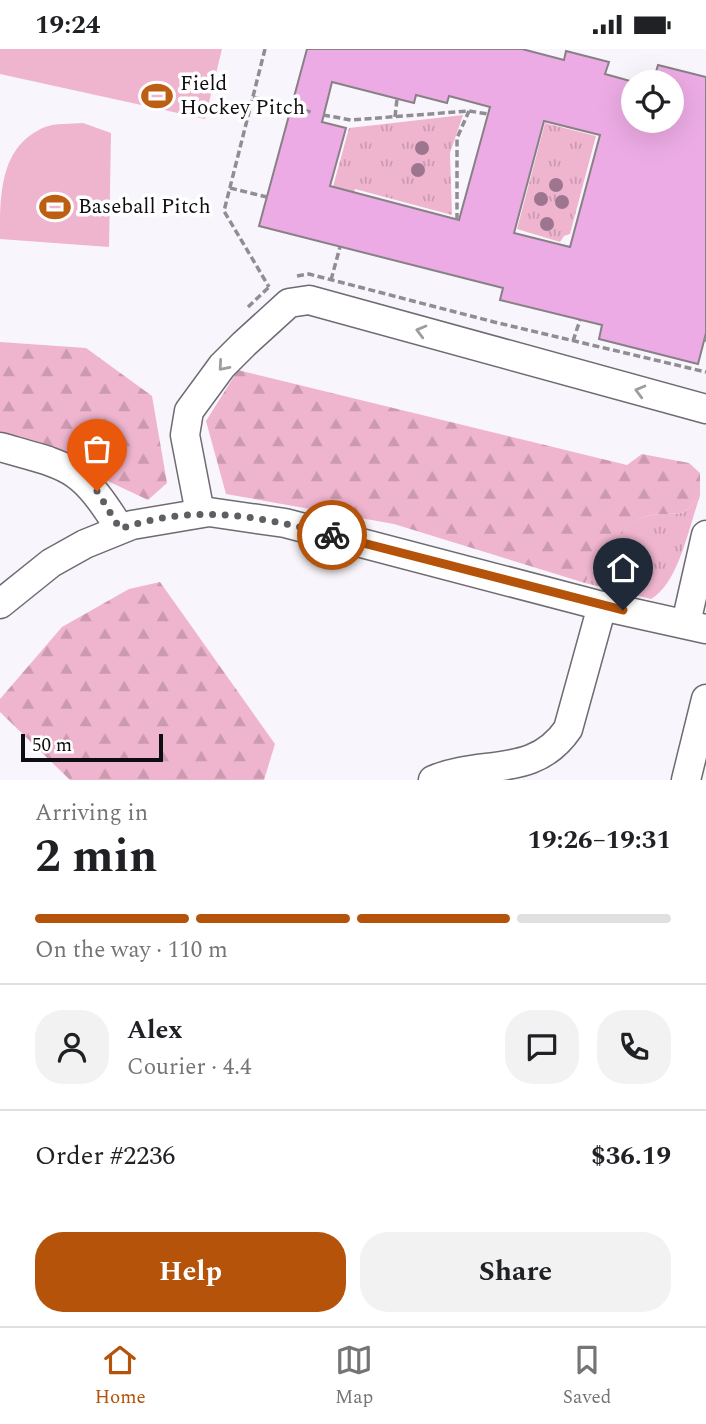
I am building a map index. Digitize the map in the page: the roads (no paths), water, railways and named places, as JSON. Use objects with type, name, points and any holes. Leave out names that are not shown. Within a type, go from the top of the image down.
[{"type":"street","points":[[200,513],[185,435],[189,411],[222,366],[289,303],[309,300],[706,409]]},
{"type":"street","points":[[0,447],[66,467],[84,478],[97,491],[120,529]]},
{"type":"street","points":[[0,604],[51,562],[120,529],[200,513],[247,516],[285,523],[602,606],[696,626],[706,535]]},
{"type":"street","points":[[433,780],[461,769],[527,762],[556,746],[568,729],[602,606]]},
{"type":"street","points":[[686,780],[706,699]]},
{"type":"place","name":"Field Hockey Pitch","points":[[157,96]]},
{"type":"place","name":"Baseball Pitch","points":[[55,207]]}]
